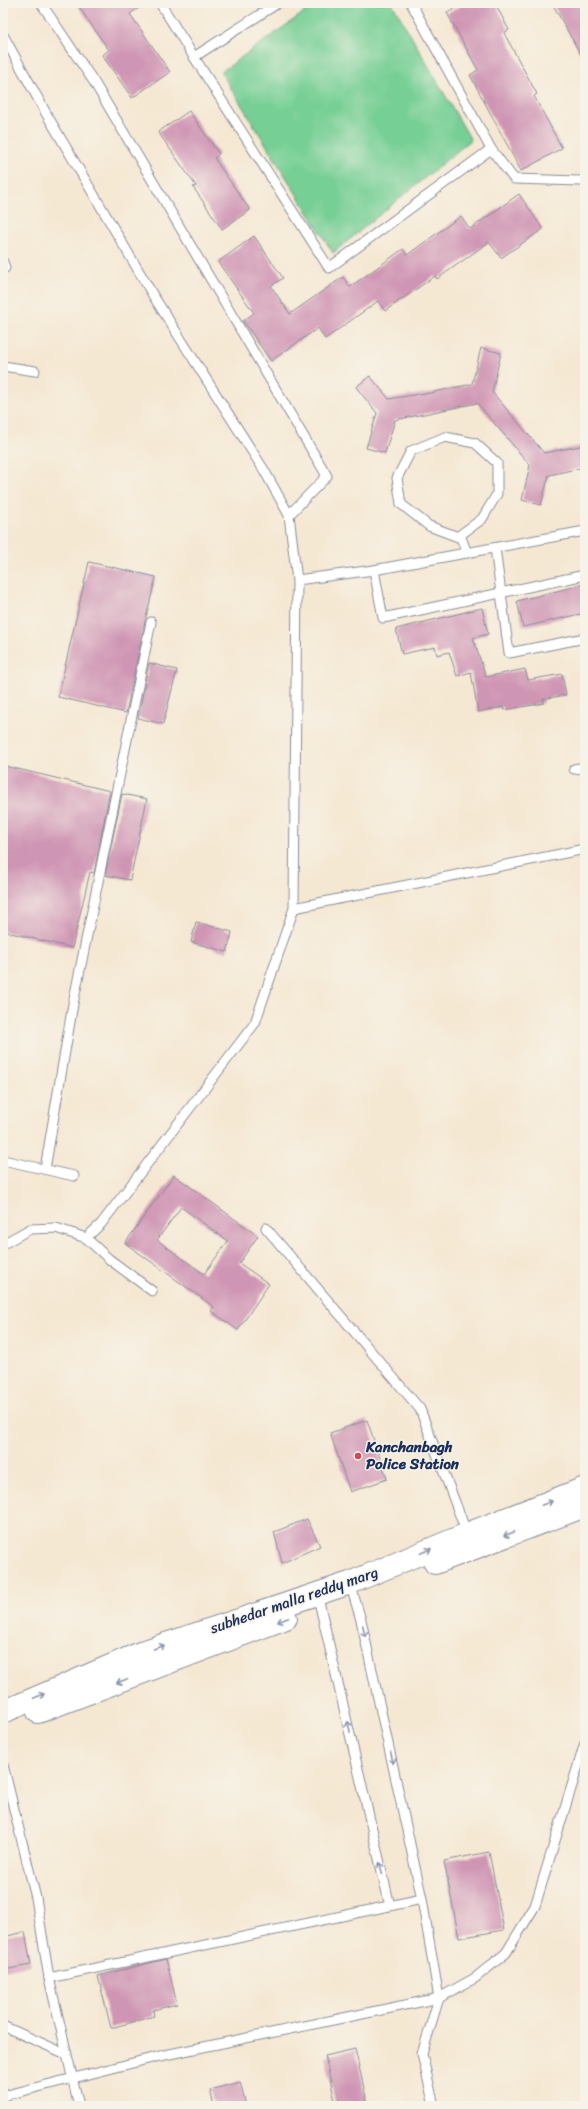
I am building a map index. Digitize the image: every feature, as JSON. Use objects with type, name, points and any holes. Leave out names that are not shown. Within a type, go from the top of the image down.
[{"type":"main road","name":"subhedar malla reddy marg","points":[[352,1588],[467,1534],[585,1488]]},
{"type":"main road","name":"subhedar malla reddy marg","points":[[3,1712],[145,1651],[319,1599],[585,1506]]},
{"type":"main road","name":"subhedar malla reddy marg","points":[[3,1726],[319,1599]]},
{"type":"lane","points":[[41,3],[94,82],[327,476],[289,515]]},
{"type":"lane","points":[[160,3],[329,268],[491,149]]},
{"type":"lane","points":[[194,57],[278,3]]},
{"type":"lane","points":[[411,3],[491,149],[514,179],[580,181],[585,179]]},
{"type":"lane","points":[[3,34],[47,116],[142,277],[264,470],[289,515],[297,580],[294,908],[255,1023],[101,1224],[86,1238]]},
{"type":"lane","points":[[3,366],[35,372]]},
{"type":"lane","points":[[461,538],[429,526],[401,504],[397,478],[411,451],[445,437],[475,443],[497,463],[496,494],[482,519],[460,535],[467,553]]},
{"type":"lane","points":[[297,580],[374,570],[585,531]]},
{"type":"lane","points":[[495,548],[509,653],[585,638]]},
{"type":"lane","points":[[374,570],[383,618],[585,575]]},
{"type":"lane","points":[[45,1169],[73,1004],[151,622]]},
{"type":"lane","points":[[574,769],[585,767]]},
{"type":"lane","points":[[294,908],[585,849]]},
{"type":"lane","points":[[3,1160],[74,1176]]},
{"type":"lane","points":[[3,1244],[30,1229],[56,1228],[86,1238],[110,1259],[152,1291]]},
{"type":"lane","points":[[266,1228],[420,1409],[467,1534]]},
{"type":"lane","points":[[352,1588],[361,1620],[422,1898],[439,1998],[422,2054],[434,2106]]},
{"type":"lane","points":[[319,1599],[390,1906]]},
{"type":"lane","points":[[3,2096],[160,2056],[439,1998],[475,1978],[506,1952],[536,1906],[585,1743]]},
{"type":"lane","points":[[3,1765],[36,1898],[49,1978],[79,2106]]},
{"type":"lane","points":[[49,1978],[422,1898]]},
{"type":"lane","points":[[3,2026],[66,2054]]},
{"type":"green space","points":[[317,3],[392,3],[471,140],[333,253],[221,72]]},
{"type":"building","points":[[76,3],[146,3],[130,14],[170,72],[132,98],[102,55],[109,50]]},
{"type":"building","points":[[465,3],[495,3],[509,30],[504,33],[537,94],[534,96],[562,148],[521,171],[470,75],[478,70],[447,13]]},
{"type":"building","points":[[552,3],[585,3],[585,62]]},
{"type":"building","points":[[189,111],[219,154],[214,158],[250,210],[222,229],[193,187],[196,186],[158,132]]},
{"type":"building","points":[[519,194],[543,229],[501,258],[489,242],[437,279],[435,276],[385,311],[378,301],[325,339],[318,328],[271,361],[243,321],[254,313],[218,262],[254,236],[283,278],[271,286],[290,314],[343,277],[350,287],[403,249],[407,255],[461,216],[470,229]]},
{"type":"building","points":[[481,348],[501,353],[492,392],[544,453],[585,445],[585,467],[549,475],[541,505],[522,500],[530,465],[477,403],[395,420],[385,453],[366,448],[377,413],[356,387],[370,376],[389,399],[425,394],[472,384]]},
{"type":"building","points":[[89,562],[156,577],[145,621],[126,713],[58,697]]},
{"type":"building","points":[[585,584],[585,613],[523,627],[517,601]]},
{"type":"building","points":[[482,608],[488,634],[473,638],[486,677],[525,669],[528,680],[562,674],[566,695],[543,699],[544,703],[504,710],[503,707],[478,712],[471,672],[457,676],[449,652],[437,655],[435,647],[402,654],[396,629]]},
{"type":"building","points":[[149,663],[177,670],[163,724],[138,718]]},
{"type":"building","points":[[5,766],[110,791],[94,873],[90,872],[72,948],[3,931],[3,773]]},
{"type":"building","points":[[122,794],[147,799],[130,880],[105,875]]},
{"type":"building","points":[[196,922],[232,932],[227,952],[191,942]]},
{"type":"building","points":[[174,1175],[258,1236],[239,1263],[269,1284],[238,1330],[211,1311],[214,1307],[125,1243]],"holes":[[[181,1207],[228,1241],[204,1274],[157,1240]]]},
{"type":"building","name":"Kanchanbagh Police Station","points":[[367,1420],[387,1479],[350,1492],[330,1433]]},
{"type":"building","points":[[307,1519],[320,1546],[282,1563],[274,1532]]},
{"type":"building","points":[[489,1852],[504,1930],[459,1938],[444,1861]]},
{"type":"building","points":[[25,1932],[31,1965],[3,1970],[3,1937]]},
{"type":"building","points":[[166,1959],[177,2004],[153,2010],[154,2016],[111,2028],[98,1976]]},
{"type":"building","points":[[355,2049],[368,2106],[336,2106],[325,2056]]},
{"type":"building","points":[[240,2082],[246,2106],[214,2106],[210,2090]]},
{"type":"place","name":"Kanchanbagh Police Station","points":[[358,1456]]}]
